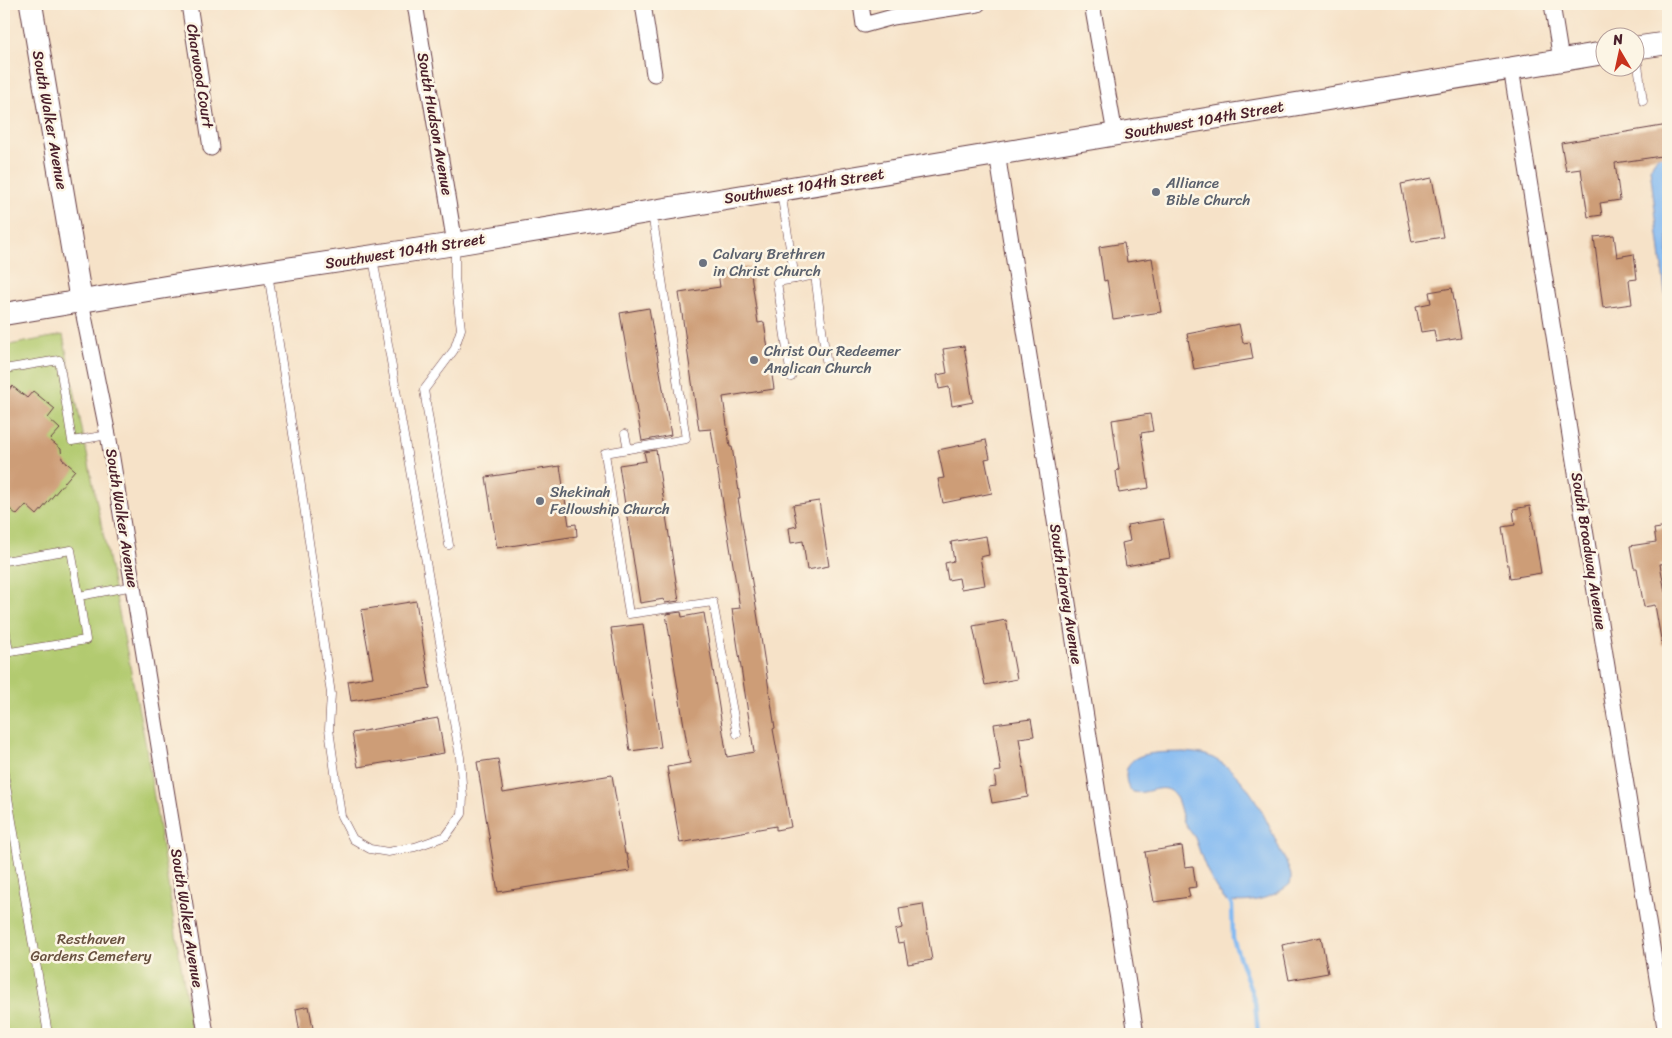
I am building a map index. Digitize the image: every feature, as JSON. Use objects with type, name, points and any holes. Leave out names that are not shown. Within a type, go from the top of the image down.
[{"type":"main road","name":"South Walker Avenue","points":[[31,4],[81,301]]},
{"type":"main road","points":[[1644,47],[1668,43]]},
{"type":"main road","name":"Southwest 104th Street","points":[[4,314],[455,244],[1594,55]]},
{"type":"street","name":"Charwood Court","points":[[189,4],[211,148]]},
{"type":"street","name":"South Hudson Avenue","points":[[415,4],[455,244]]},
{"type":"street","points":[[643,4],[654,74]]},
{"type":"street","points":[[861,4],[864,25],[893,17],[978,4]]},
{"type":"street","points":[[1092,4],[1115,134]]},
{"type":"street","points":[[1552,4],[1561,60]]},
{"type":"street","name":"South Broadway Avenue","points":[[1511,68],[1666,1034]]},
{"type":"street","name":"South Harvey Avenue","points":[[997,154],[1136,1034]]},
{"type":"street","name":"South Walker Avenue","points":[[81,301],[108,435],[134,586],[206,1034]]},
{"type":"lane","points":[[1640,78],[1643,101]]},
{"type":"lane","points":[[781,190],[795,279]]},
{"type":"lane","points":[[651,211],[686,439],[605,453],[629,614],[713,602],[737,734]]},
{"type":"lane","points":[[449,545],[424,390],[454,350],[462,328],[455,278],[455,244]]},
{"type":"lane","points":[[268,272],[331,694],[329,729],[341,816],[353,839],[370,849],[388,852],[415,847],[446,836],[462,814],[464,797],[458,747],[373,256]]},
{"type":"lane","points":[[791,377],[777,282],[815,275],[828,367]]},
{"type":"lane","points":[[4,369],[59,360],[72,441],[108,435]]},
{"type":"lane","points":[[625,434],[628,449]]},
{"type":"lane","points":[[4,561],[71,550],[86,640],[6,652],[4,620]]},
{"type":"lane","points":[[79,596],[134,586]]},
{"type":"lane","points":[[4,774],[6,797],[48,1034]]},
{"type":"green space","name":"Resthaven Gardens Cemetery","points":[[63,335],[145,741],[192,1034],[4,1034],[4,346]]},
{"type":"water","points":[[1665,146],[1668,146],[1668,298],[1665,293],[1650,168]]},
{"type":"water","points":[[1183,752],[1210,756],[1226,766],[1246,787],[1255,799],[1289,868],[1290,884],[1276,894],[1259,900],[1242,902],[1225,900],[1211,878],[1195,838],[1184,822],[1176,797],[1171,791],[1160,789],[1135,792],[1129,789],[1126,775],[1132,761],[1148,754]]},
{"type":"building","points":[[1668,125],[1668,155],[1615,163],[1620,200],[1600,203],[1602,215],[1588,217],[1581,169],[1566,171],[1561,143]]},
{"type":"building","points":[[1432,178],[1443,237],[1412,242],[1401,184]]},
{"type":"building","points":[[1614,235],[1617,257],[1634,254],[1637,279],[1629,280],[1632,304],[1603,308],[1594,237]]},
{"type":"building","points":[[1124,243],[1127,262],[1152,258],[1161,312],[1113,319],[1107,280],[1104,281],[1099,247]]},
{"type":"building","points":[[750,267],[758,323],[764,322],[774,389],[723,397],[775,728],[773,729],[791,827],[776,830],[776,826],[680,843],[667,767],[690,763],[666,614],[681,612],[682,617],[704,613],[727,757],[754,752],[732,609],[740,608],[711,429],[699,430],[679,293],[720,287],[718,272]]},
{"type":"building","points":[[1452,288],[1461,338],[1436,342],[1434,330],[1421,332],[1416,306],[1431,303],[1429,292]]},
{"type":"building","points":[[649,308],[671,435],[642,441],[620,313]]},
{"type":"building","points":[[1239,324],[1243,343],[1250,342],[1253,359],[1194,369],[1187,334]]},
{"type":"building","points":[[964,346],[973,402],[952,406],[949,387],[939,389],[937,375],[947,373],[943,349]]},
{"type":"building","points":[[12,386],[27,398],[33,391],[55,409],[48,418],[60,429],[50,440],[61,449],[62,459],[75,470],[37,515],[26,505],[17,515],[4,504],[4,396]]},
{"type":"building","points":[[1150,414],[1153,431],[1141,433],[1149,488],[1119,493],[1116,471],[1119,470],[1112,420]]},
{"type":"building","points":[[986,440],[990,458],[985,459],[992,493],[943,503],[938,479],[944,478],[938,450]]},
{"type":"building","points":[[656,450],[679,601],[665,603],[664,599],[640,603],[619,465],[646,461],[644,452]]},
{"type":"building","points":[[560,466],[569,525],[576,524],[577,536],[497,548],[486,477]]},
{"type":"building","points":[[819,501],[829,566],[807,570],[803,541],[791,543],[789,528],[797,526],[793,505]]},
{"type":"building","points":[[1530,506],[1541,573],[1510,578],[1502,527],[1515,525],[1513,509]]},
{"type":"building","points":[[1163,519],[1170,558],[1126,566],[1122,543],[1130,541],[1127,525]]},
{"type":"building","points":[[1668,527],[1668,563],[1660,564],[1665,592],[1668,592],[1668,644],[1662,645],[1655,605],[1644,607],[1637,568],[1634,568],[1630,546],[1656,542],[1654,529]]},
{"type":"building","points":[[986,536],[989,555],[980,557],[985,585],[961,589],[959,578],[948,580],[945,563],[954,561],[951,542]]},
{"type":"building","points":[[416,601],[430,688],[351,701],[348,681],[373,677],[361,610]]},
{"type":"building","points":[[1006,620],[1017,679],[985,685],[973,626]]},
{"type":"building","points":[[643,624],[661,747],[630,751],[611,628]]},
{"type":"building","points":[[438,718],[444,753],[358,767],[352,733]]},
{"type":"building","points":[[1031,719],[1034,736],[1019,738],[1028,797],[992,803],[989,787],[996,786],[994,772],[1001,771],[994,724]]},
{"type":"building","points":[[498,759],[503,793],[612,775],[625,854],[627,854],[630,871],[498,892],[477,762]]},
{"type":"building","points":[[1182,846],[1185,867],[1193,866],[1196,887],[1188,888],[1190,897],[1154,902],[1145,852]]},
{"type":"building","points":[[923,904],[932,960],[908,964],[904,942],[898,943],[895,930],[902,928],[899,908]]},
{"type":"building","points":[[1321,937],[1328,973],[1289,980],[1282,945]]},
{"type":"building","points":[[309,1006],[314,1034],[300,1034],[296,1009]]},
{"type":"waterway","points":[[1227,896],[1232,905],[1233,939],[1255,1002],[1258,1034]]},
{"type":"place","name":"Alliance Bible Church","points":[[1156,192]]},
{"type":"place","name":"Calvary Brethren in Christ Church","points":[[703,263]]},
{"type":"place","name":"Christ Our Redeemer Anglican Church","points":[[754,360]]},
{"type":"place","name":"Shekinah Fellowship Church","points":[[540,501]]}]
